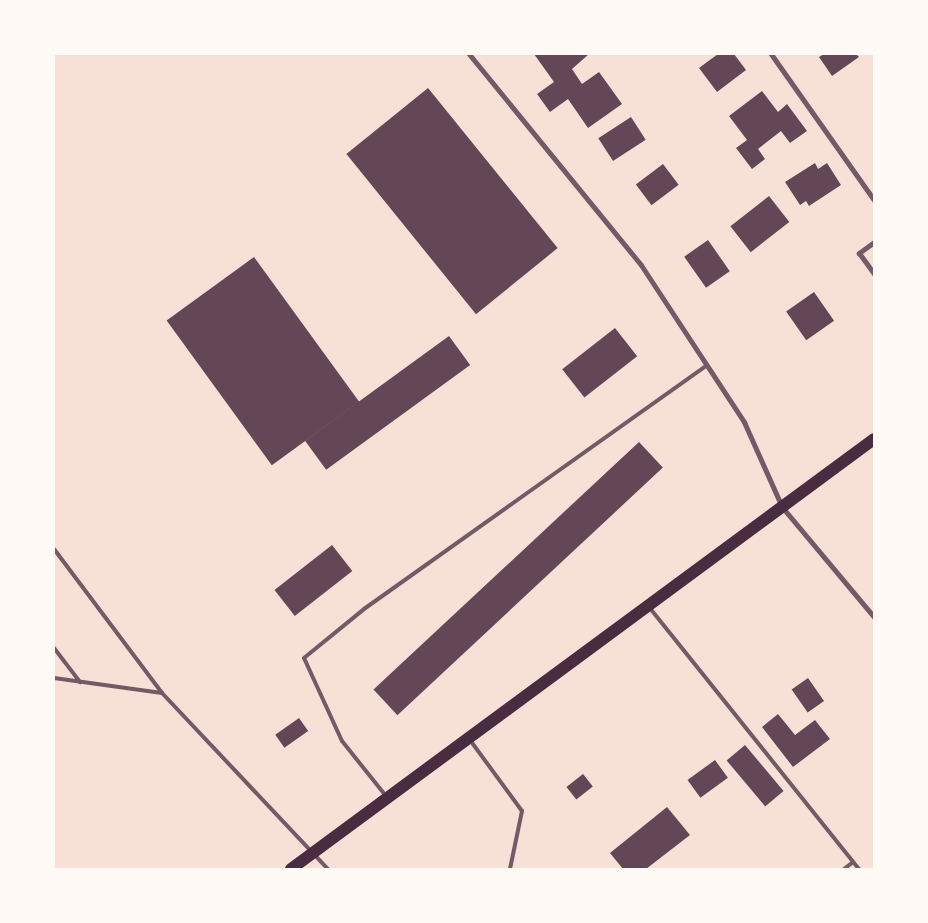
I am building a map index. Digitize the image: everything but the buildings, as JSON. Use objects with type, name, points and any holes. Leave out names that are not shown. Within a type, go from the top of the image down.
[{"type":"main road","points":[[291,869],[874,439]]},
{"type":"street","points":[[469,54],[641,265],[744,422],[782,507],[874,617]]},
{"type":"street","points":[[771,54],[874,200]]},
{"type":"street","points":[[874,242],[859,252],[874,274]]},
{"type":"lane","points":[[387,798],[342,741],[304,658],[364,609],[706,365]]},
{"type":"lane","points":[[54,549],[162,694],[328,869]]},
{"type":"lane","points":[[647,605],[859,869]]},
{"type":"lane","points":[[54,648],[80,682]]},
{"type":"lane","points":[[54,678],[162,694]]},
{"type":"lane","points":[[469,738],[522,811],[510,869]]},
{"type":"lane","points":[[844,869],[853,862]]}]
